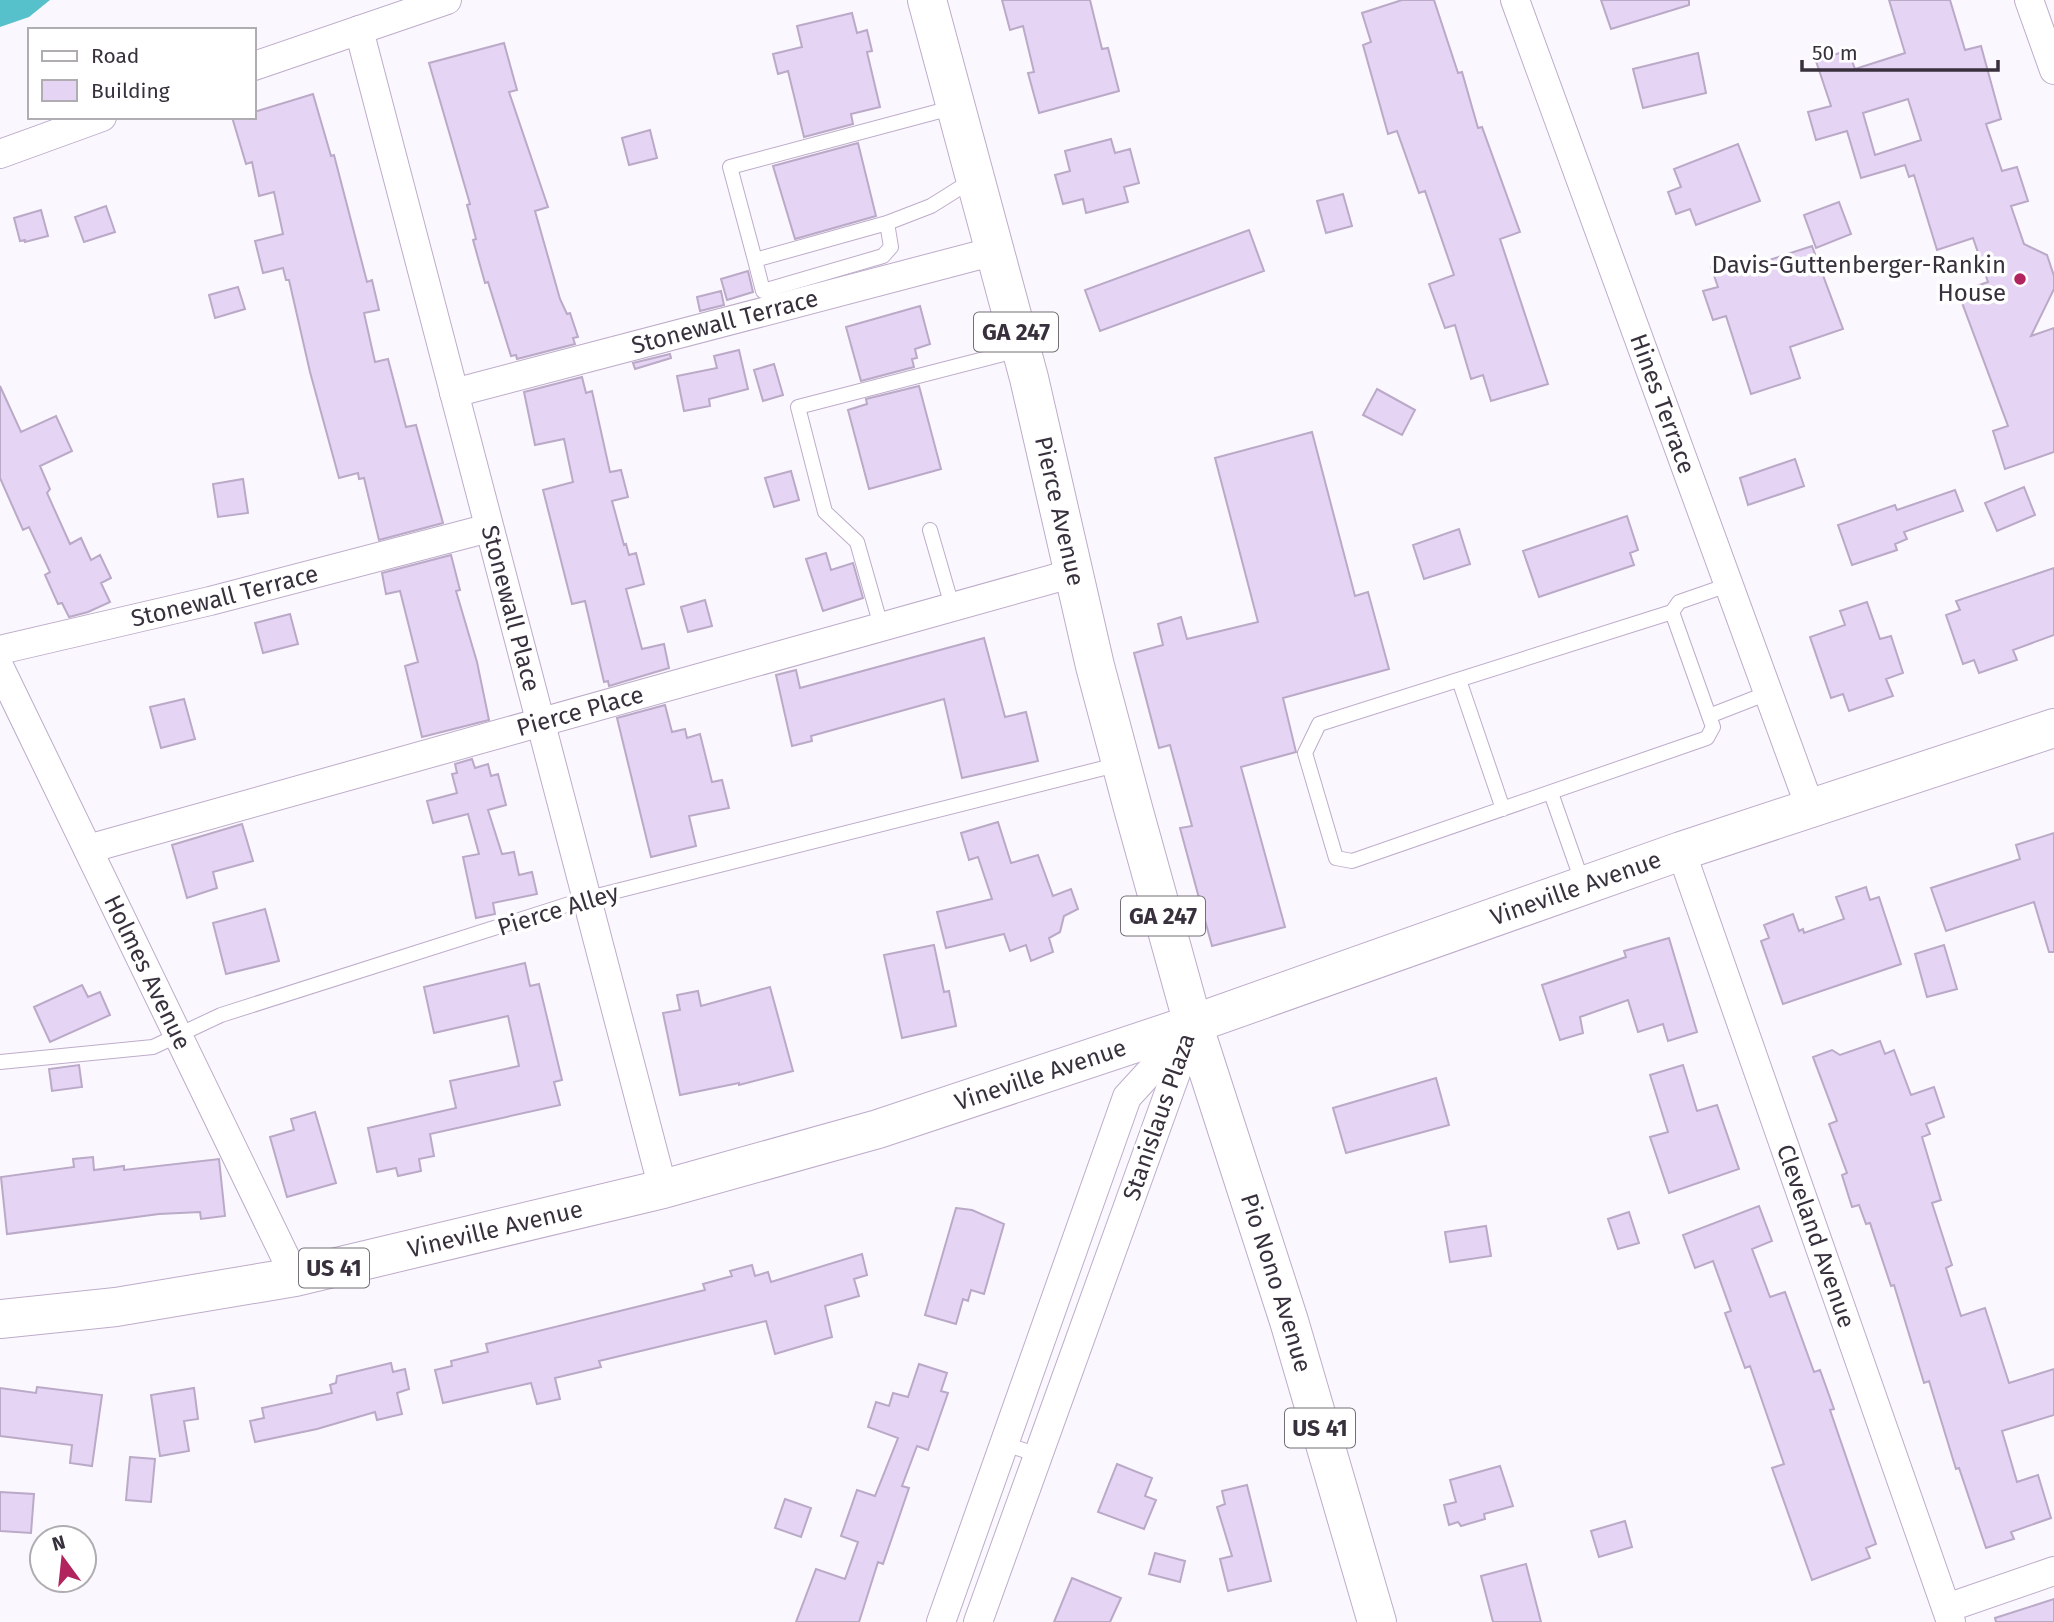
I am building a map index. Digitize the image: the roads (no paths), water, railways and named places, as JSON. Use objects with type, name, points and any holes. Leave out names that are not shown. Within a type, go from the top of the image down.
[{"type":"main road","name":"Pierce Avenue","points":[[927,0],[1021,350],[1121,764],[1194,1024]]},
{"type":"main road","name":"Vineville Avenue","points":[[0,1319],[116,1307],[295,1277],[663,1189],[878,1129],[1194,1024],[1681,851],[2054,728]]},
{"type":"main road","name":"Pio Nono Avenue","points":[[1194,1024],[1289,1321],[1377,1622]]},
{"type":"street","points":[[256,65],[447,0]]},
{"type":"street","name":"Hines Terrace","points":[[1515,0],[1811,810]]},
{"type":"street","points":[[2029,0],[2054,70]]},
{"type":"street","name":"Stonewall Place","points":[[359,30],[663,1189]]},
{"type":"street","points":[[0,155],[97,119]]},
{"type":"street","name":"Stonewall Terrace","points":[[454,393],[995,251]]},
{"type":"street","name":"Stonewall Terrace","points":[[0,650],[197,604],[489,528]]},
{"type":"street","name":"Pierce Place","points":[[88,849],[539,720],[1074,573]]},
{"type":"street","name":"Holmes Avenue","points":[[0,668],[295,1277]]},
{"type":"street","name":"Cleveland Avenue","points":[[1681,851],[1949,1615]]},
{"type":"street","name":"Stanislaus Plaza","points":[[941,1622],[1127,1097],[1194,1024]]},
{"type":"street","name":"Stanislaus Plaza","points":[[978,1622],[1194,1024]]},
{"type":"street","points":[[1949,1615],[2054,1571]]},
{"type":"lane","points":[[887,223],[891,247],[883,256],[763,291],[730,167],[956,106]]},
{"type":"lane","points":[[755,260],[887,223],[931,206],[975,178]]},
{"type":"lane","points":[[881,626],[857,542],[825,512],[798,407],[1021,350]]},
{"type":"lane","points":[[930,530],[952,606]]},
{"type":"lane","points":[[1672,612],[1713,727],[1707,738],[1352,861],[1336,858],[1305,753],[1319,724],[1672,612],[1679,602],[1728,585]]},
{"type":"lane","points":[[1459,680],[1503,809]]},
{"type":"lane","points":[[1709,716],[1768,693]]},
{"type":"lane","name":"Pierce Alley","points":[[0,1062],[153,1047],[221,1015],[247,1009],[294,991],[585,899],[1121,764]]},
{"type":"lane","points":[[1551,793],[1584,885]]},
{"type":"lane","points":[[1005,1444],[1038,1455]]},
{"type":"water","points":[[0,0],[50,0],[29,17],[0,27]]},
{"type":"place","name":"Davis-Guttenberger-Rankin House","points":[[2020,279]]}]
